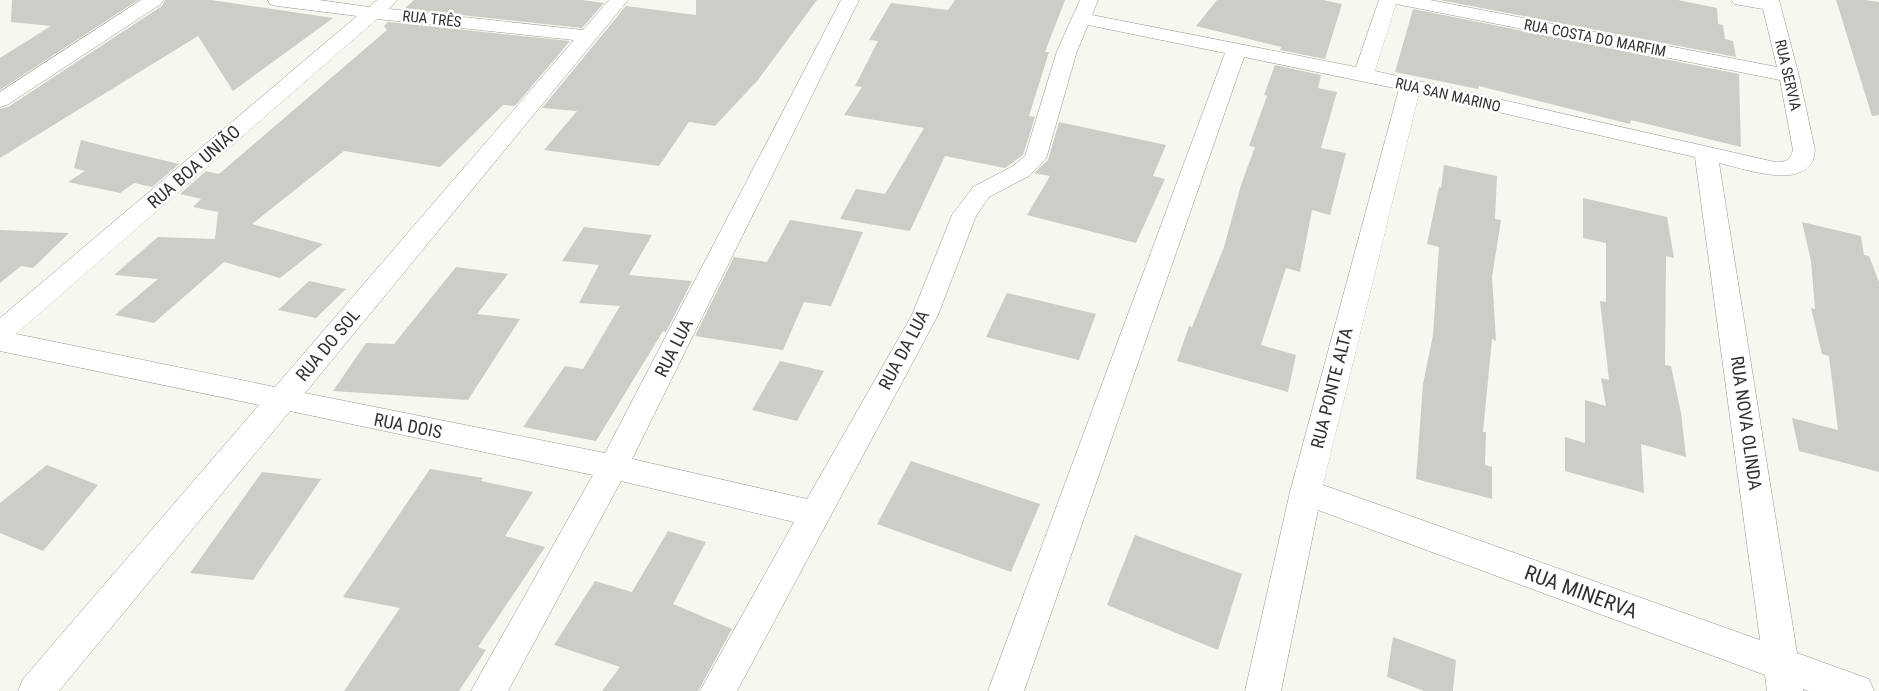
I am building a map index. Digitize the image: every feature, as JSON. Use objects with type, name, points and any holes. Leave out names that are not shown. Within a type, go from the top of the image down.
[{"type":"street","points":[[0,101],[154,0]]},
{"type":"street","name":"RUA TRÊS","points":[[277,0],[381,6],[588,36]]},
{"type":"street","name":"RUA DO SOL","points":[[36,691],[619,0]]},
{"type":"street","name":"RUA LUA","points":[[488,691],[613,467],[850,0]]},
{"type":"street","points":[[1364,75],[1388,0]]},
{"type":"street","name":"RUA COSTA DO MARFIM","points":[[1402,0],[1789,76]]},
{"type":"street","points":[[1741,0],[1771,3]]},
{"type":"street","name":"RUA SERVIA","points":[[1771,3],[1789,76],[1804,150]]},
{"type":"street","name":"RUA BOA UNIÃO","points":[[0,334],[381,6]]},
{"type":"street","name":"RUA SAN MARINO","points":[[1085,9],[1236,50],[1364,75],[1706,155],[1775,169],[1793,168],[1801,162],[1804,150]]},
{"type":"street","name":"RUA DA LUA","points":[[718,691],[925,315],[964,215],[981,192],[1021,171],[1035,159],[1067,51],[1085,9]]},
{"type":"street","points":[[1006,691],[1236,50]]},
{"type":"street","name":"RUA PONTE ALTA","points":[[1263,691],[1306,492],[1410,86]]},
{"type":"street","name":"RUA NOVA OLINDA","points":[[1706,155],[1783,678]]},
{"type":"street","name":"RUA DOIS","points":[[0,341],[613,467],[816,514]]},
{"type":"street","name":"RUA MINERVA","points":[[1306,492],[1783,678],[1856,691]]},
{"type":"building","points":[[12,0],[138,0],[0,90],[0,58],[51,26],[11,22]]},
{"type":"building","points":[[165,0],[211,0],[333,18],[233,91],[198,36],[0,158],[0,109],[8,107],[162,6]]},
{"type":"building","points":[[414,0],[582,0],[604,3],[582,28],[404,9]]},
{"type":"building","points":[[696,0],[817,0],[758,80],[715,126],[689,122],[659,166],[544,150],[577,111],[542,108],[626,6],[696,15]]},
{"type":"building","points":[[955,0],[1065,0],[1045,52],[1049,52],[1029,116],[1035,117],[1023,155],[1005,168],[945,156],[910,231],[840,219],[856,189],[885,194],[924,128],[844,115],[862,87],[855,86],[878,41],[869,40],[891,3],[948,10]]},
{"type":"building","points":[[1217,0],[1323,0],[1342,4],[1325,59],[1280,50],[1281,47],[1196,26]]},
{"type":"building","points":[[1440,0],[1678,0],[1717,8],[1718,24],[1723,25],[1725,39],[1733,41],[1736,57]]},
{"type":"building","points":[[1836,0],[1879,2],[1879,115],[1872,116]]},
{"type":"building","points":[[1413,9],[1739,74],[1741,147],[1631,120],[1630,124],[1479,86],[1478,89],[1395,72]]},
{"type":"building","points":[[388,22],[570,41],[515,106],[503,105],[440,167],[344,151],[252,224],[323,244],[280,278],[224,262],[154,323],[115,315],[158,279],[114,275],[158,237],[215,239],[218,212],[193,207],[201,199],[180,194],[206,171],[219,174],[387,30],[384,26]]},
{"type":"building","points":[[1275,65],[1321,75],[1318,88],[1337,92],[1321,148],[1346,153],[1330,215],[1312,210],[1300,272],[1286,268],[1261,345],[1296,355],[1288,392],[1177,361],[1189,326],[1192,327],[1224,247],[1241,185],[1255,147],[1249,146],[1267,96],[1264,95]]},
{"type":"building","points":[[1059,122],[1166,145],[1153,176],[1165,179],[1136,243],[1027,215],[1050,176],[1034,173],[1048,160]]},
{"type":"building","points":[[81,140],[179,164],[152,187],[134,183],[120,193],[68,182],[85,171],[74,168]]},
{"type":"building","points":[[1444,165],[1497,176],[1495,219],[1501,220],[1492,277],[1496,341],[1492,339],[1483,432],[1486,432],[1485,465],[1492,467],[1492,499],[1416,479],[1423,384],[1433,335],[1439,247],[1427,244],[1439,187],[1441,188]]},
{"type":"building","points":[[1583,198],[1667,217],[1674,258],[1666,256],[1665,365],[1671,366],[1681,413],[1686,457],[1641,444],[1644,493],[1565,471],[1565,437],[1585,443],[1585,400],[1606,406],[1601,378],[1609,380],[1600,301],[1606,302],[1606,243],[1583,238]]},
{"type":"building","points":[[790,220],[863,232],[831,306],[804,302],[783,350],[695,336],[734,257],[767,262]]},
{"type":"building","points":[[1802,222],[1861,236],[1864,255],[1869,256],[1879,282],[1879,472],[1799,451],[1792,418],[1838,430],[1829,356],[1822,354],[1811,308],[1815,309],[1811,261]]},
{"type":"building","points":[[584,227],[652,235],[629,275],[692,281],[666,332],[663,331],[596,441],[523,427],[565,366],[583,369],[620,306],[579,303],[599,265],[562,261]]},
{"type":"building","points":[[0,230],[69,233],[33,268],[21,266],[0,283]]},
{"type":"building","points":[[456,267],[508,274],[477,314],[520,319],[468,400],[333,391],[366,343],[394,344]]},
{"type":"building","points":[[309,281],[346,289],[316,318],[278,310]]},
{"type":"building","points":[[1007,293],[1096,314],[1079,360],[986,337]]},
{"type":"building","points":[[780,361],[824,371],[797,421],[752,410]]},
{"type":"building","points":[[911,461],[1040,504],[1011,572],[877,524]]},
{"type":"building","points":[[47,465],[98,485],[43,551],[0,533],[0,503]]},
{"type":"building","points":[[430,469],[483,478],[481,481],[533,492],[505,536],[545,547],[478,647],[486,650],[459,691],[344,691],[400,608],[343,597]]},
{"type":"building","points":[[262,472],[321,479],[253,580],[190,573]]},
{"type":"building","points":[[668,531],[706,542],[673,604],[732,629],[698,691],[602,691],[620,667],[554,645],[595,581],[632,592]]},
{"type":"building","points":[[1135,535],[1242,574],[1218,650],[1107,605]]},
{"type":"building","points":[[1393,637],[1456,660],[1453,691],[1424,691],[1387,677]]}]
